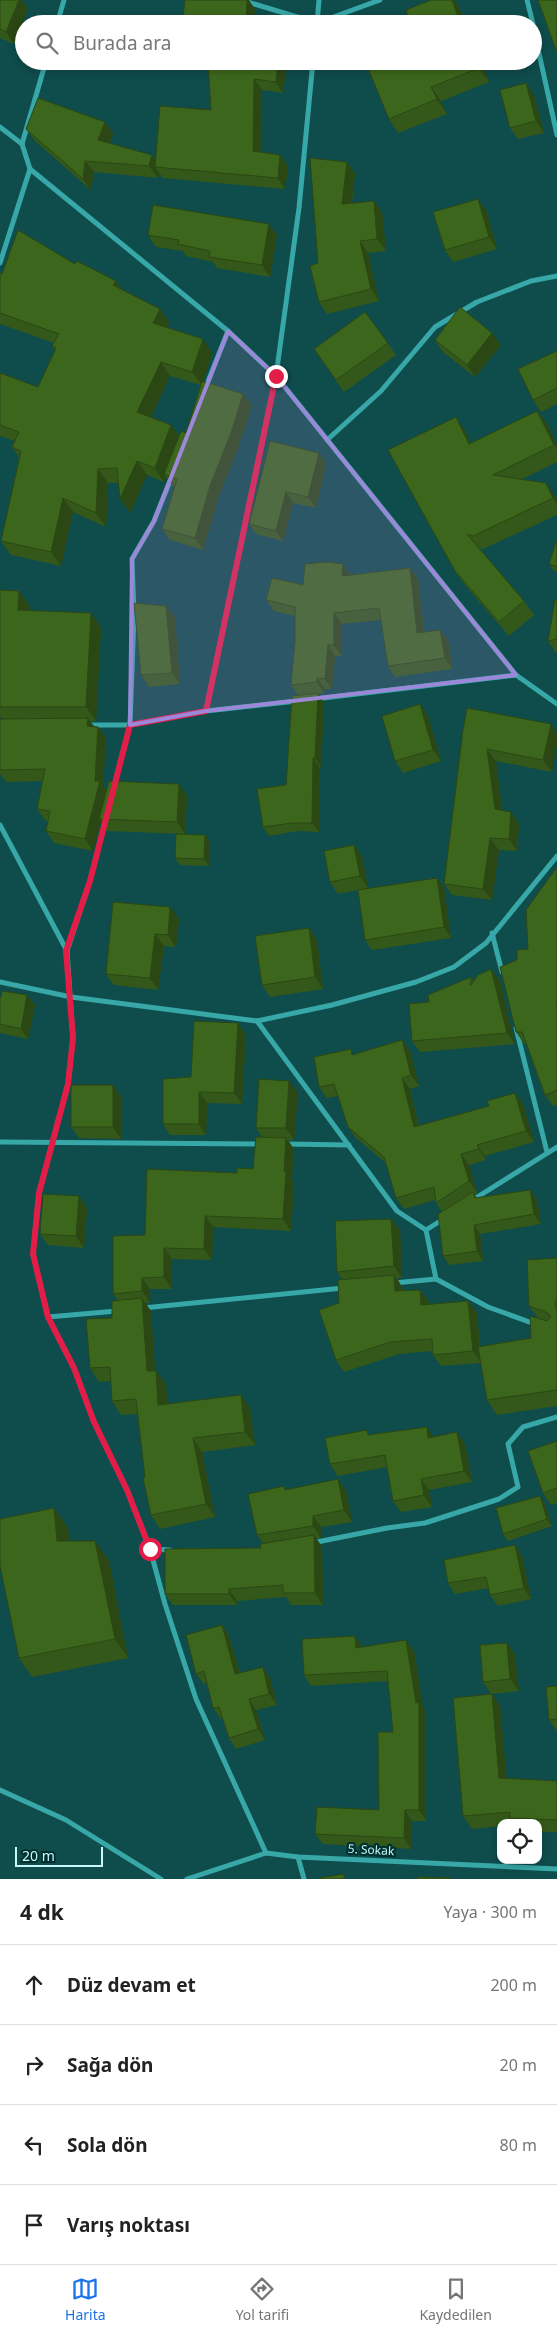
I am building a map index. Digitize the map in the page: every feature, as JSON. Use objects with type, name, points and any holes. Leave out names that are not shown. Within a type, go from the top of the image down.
[{"type":"street","points":[[60,15],[64,0]]},
{"type":"street","points":[[241,0],[291,15]]},
{"type":"street","points":[[318,15],[320,0]]},
{"type":"street","points":[[339,15],[380,0]]},
{"type":"street","points":[[527,0],[531,15]]},
{"type":"street","points":[[542,66],[557,135]]},
{"type":"street","points":[[43,70],[22,144],[30,169],[228,331],[276,376],[516,675],[557,704]]},
{"type":"street","points":[[206,711],[276,376],[298,216],[312,70]]},
{"type":"street","points":[[0,127],[22,144]]},
{"type":"street","points":[[0,263],[30,169]]},
{"type":"street","points":[[327,440],[381,391],[435,327],[477,302],[531,281],[557,276]]},
{"type":"street","points":[[204,393],[228,331]]},
{"type":"street","points":[[113,789],[130,725],[134,614],[132,559],[154,521],[173,473]]},
{"type":"street","points":[[313,699],[516,675]]},
{"type":"street","points":[[80,725],[130,725],[206,711],[303,700]]},
{"type":"street","points":[[66,951],[90,881],[106,817]]},
{"type":"street","points":[[0,825],[66,951],[71,997],[73,1038],[68,1084],[39,1193],[33,1254],[48,1317],[74,1368],[94,1422],[127,1490],[150,1549],[165,1604],[196,1699],[266,1853]]},
{"type":"street","points":[[0,982],[71,997],[257,1021],[371,996],[416,982],[454,967],[486,943],[492,933],[557,856]]},
{"type":"street","points":[[492,933],[504,981]]},
{"type":"street","points":[[514,1019],[547,1152]]},
{"type":"street","points":[[257,1021],[397,1211],[426,1230],[436,1279]]},
{"type":"street","points":[[0,1142],[270,1144]]},
{"type":"street","points":[[280,1144],[349,1144]]},
{"type":"street","points":[[466,1204],[557,1147]]},
{"type":"street","points":[[426,1230],[450,1214]]},
{"type":"street","points":[[386,1284],[436,1279],[488,1307],[540,1326]]},
{"type":"street","points":[[138,1308],[346,1288]]},
{"type":"street","points":[[48,1317],[128,1310]]},
{"type":"street","points":[[304,1545],[388,1528],[425,1523],[499,1498],[518,1487],[508,1444],[523,1427],[557,1417]]},
{"type":"street","points":[[150,1549],[179,1550]]},
{"type":"street","points":[[0,1790],[66,1820],[161,1879]]},
{"type":"street","name":"5. Sokak","points":[[187,1879],[266,1853],[298,1857],[557,1869]]},
{"type":"street","points":[[298,1857],[304,1879]]},
{"type":"highlighted area","points":[[228,331],[276,376],[516,675],[206,711],[130,725],[132,559],[154,521]]},
{"type":"building","points":[[0,0],[19,0],[6,32],[0,29]]},
{"type":"building","points":[[185,0],[247,0],[246,15],[183,15]]},
{"type":"building","points":[[431,0],[452,0],[458,15],[408,15],[406,10]]},
{"type":"building","points":[[538,0],[557,0],[557,53]]},
{"type":"building","points":[[209,70],[277,70],[276,82],[254,79],[253,151],[280,155],[278,178],[155,167],[160,106],[211,110]]},
{"type":"building","points":[[369,70],[474,70],[431,87],[437,99],[389,119]]},
{"type":"building","points":[[526,83],[536,121],[510,128],[500,90]]},
{"type":"building","points":[[38,98],[105,122],[98,140],[152,155],[149,166],[85,161],[83,179],[26,129]]},
{"type":"building","points":[[310,158],[347,162],[342,204],[374,201],[377,239],[360,241],[371,289],[319,302],[310,266],[318,263]]},
{"type":"building","points":[[478,199],[489,237],[445,250],[433,212]]},
{"type":"building","points":[[153,205],[269,224],[262,265],[209,257],[210,251],[178,244],[179,240],[148,235]]},
{"type":"building","points":[[18,230],[75,264],[77,261],[116,281],[113,285],[160,309],[153,323],[203,339],[192,372],[161,362],[137,412],[171,425],[155,468],[137,461],[120,499],[117,468],[98,469],[96,513],[63,498],[51,552],[1,541],[21,451],[12,447],[19,432],[0,425],[0,373],[38,387],[56,348],[52,346],[59,334],[0,313],[0,273],[2,274]]},
{"type":"building","points":[[460,307],[492,333],[467,365],[435,340]]},
{"type":"building","points":[[365,312],[388,343],[336,380],[314,349]]},
{"type":"building","points":[[557,351],[557,388],[533,400],[518,369]]},
{"type":"building","points":[[202,381],[243,394],[231,433],[210,486],[195,538],[162,529],[177,479],[164,474],[181,431],[186,433]]},
{"type":"building","points":[[537,411],[554,445],[493,475],[546,483],[553,498],[473,536],[467,534],[524,601],[499,622],[455,571],[388,450],[456,417],[469,444]]},
{"type":"building","points":[[270,441],[319,453],[308,497],[286,492],[276,531],[249,524]]},
{"type":"building","points":[[557,539],[557,567],[549,564]]},
{"type":"building","points":[[326,562],[343,564],[342,576],[410,568],[417,633],[440,630],[445,658],[388,666],[379,608],[334,613],[334,645],[328,645],[325,679],[317,678],[317,682],[291,685],[295,641],[295,607],[266,600],[272,578],[303,585],[305,564]]},
{"type":"building","points":[[0,590],[19,591],[18,610],[91,613],[86,707],[0,707]]},
{"type":"building","points":[[555,600],[557,600],[557,639],[548,641]]},
{"type":"building","points":[[134,603],[166,606],[172,673],[141,675]]},
{"type":"building","points":[[318,693],[315,758],[313,758],[312,823],[292,823],[263,827],[257,789],[286,785],[292,696]]},
{"type":"building","points":[[420,704],[433,750],[395,761],[382,716]]},
{"type":"building","points":[[467,708],[551,724],[543,760],[487,749],[495,809],[511,812],[509,839],[490,838],[483,889],[444,884]]},
{"type":"building","points":[[88,718],[87,726],[98,727],[95,781],[100,781],[85,839],[46,831],[50,811],[37,809],[45,769],[0,770],[0,719]]},
{"type":"building","points":[[109,781],[179,784],[177,822],[99,819]]},
{"type":"building","points":[[176,834],[205,835],[204,859],[175,858]]},
{"type":"building","points":[[354,845],[360,876],[330,882],[324,851]]},
{"type":"building","points":[[557,867],[557,1090],[545,1095],[522,1032],[516,1032],[500,967],[517,960],[517,950],[528,949],[526,910]]},
{"type":"building","points":[[437,878],[444,927],[365,940],[358,890]]},
{"type":"building","points":[[113,902],[170,907],[168,935],[155,934],[150,978],[106,974]]},
{"type":"building","points":[[309,928],[315,977],[262,985],[255,936]]},
{"type":"building","points":[[491,969],[507,1033],[412,1041],[409,1004],[429,1002],[428,995],[471,977],[470,986],[478,975]]},
{"type":"building","points":[[2,991],[27,995],[21,1029],[0,1024],[0,997]]},
{"type":"building","points":[[194,1021],[238,1023],[234,1093],[199,1092],[199,1124],[163,1124],[163,1079],[191,1077]]},
{"type":"building","points":[[402,1040],[411,1075],[402,1078],[414,1127],[489,1106],[487,1101],[515,1093],[526,1131],[477,1145],[479,1149],[461,1154],[469,1181],[436,1203],[434,1187],[396,1198],[384,1157],[348,1127],[334,1084],[319,1087],[314,1057],[351,1049],[352,1055]]},
{"type":"building","points":[[259,1079],[289,1081],[286,1128],[256,1128]]},
{"type":"building","points":[[71,1085],[113,1085],[113,1127],[71,1127]]},
{"type":"building","points":[[256,1137],[286,1138],[283,1219],[205,1216],[204,1249],[164,1248],[164,1277],[142,1278],[142,1291],[113,1294],[113,1236],[145,1235],[147,1169],[237,1173],[237,1168],[253,1169]]},
{"type":"building","points":[[530,1190],[534,1214],[474,1225],[477,1251],[443,1256],[438,1214],[473,1192],[475,1198]]},
{"type":"building","points":[[43,1194],[79,1196],[76,1236],[40,1234]]},
{"type":"building","points":[[391,1219],[394,1266],[337,1272],[335,1221]]},
{"type":"building","points":[[557,1258],[557,1301],[555,1302],[557,1312],[557,1390],[487,1400],[478,1347],[531,1338],[530,1316],[547,1321],[551,1317],[548,1313],[529,1306],[527,1260]]},
{"type":"building","points":[[394,1275],[395,1291],[420,1290],[421,1305],[468,1301],[473,1351],[433,1355],[432,1339],[390,1342],[336,1360],[319,1310],[339,1303],[338,1280]]},
{"type":"building","points":[[142,1298],[147,1371],[156,1371],[158,1405],[241,1395],[245,1432],[193,1438],[206,1504],[151,1515],[143,1478],[145,1477],[136,1399],[112,1401],[110,1367],[90,1368],[86,1319],[112,1318],[112,1301]]},
{"type":"building","points":[[427,1427],[428,1438],[457,1432],[464,1471],[421,1479],[424,1495],[393,1501],[385,1455],[330,1464],[325,1438],[367,1430],[368,1435]]},
{"type":"building","points":[[557,1441],[557,1488],[543,1493],[528,1451]]},
{"type":"building","points":[[338,1479],[344,1510],[313,1516],[313,1526],[257,1535],[248,1494],[284,1486],[285,1490]]},
{"type":"building","points":[[540,1496],[547,1519],[503,1534],[496,1508]]},
{"type":"building","points":[[54,1508],[57,1541],[95,1541],[115,1639],[19,1658],[0,1566],[0,1519]]},
{"type":"building","points":[[314,1535],[315,1593],[283,1593],[283,1585],[229,1589],[229,1594],[165,1594],[165,1549],[261,1548],[260,1544]]},
{"type":"building","points":[[515,1545],[524,1588],[490,1595],[486,1577],[448,1583],[444,1560]]},
{"type":"building","points":[[222,1625],[235,1674],[263,1667],[269,1694],[249,1699],[258,1729],[229,1738],[219,1707],[213,1708],[204,1671],[196,1674],[186,1635]]},
{"type":"building","points":[[355,1636],[356,1648],[406,1640],[416,1703],[419,1702],[419,1810],[405,1810],[404,1838],[315,1834],[317,1807],[379,1810],[378,1732],[393,1732],[387,1671],[304,1675],[302,1639]]},
{"type":"building","points":[[507,1643],[510,1679],[483,1682],[480,1645]]},
{"type":"building","points":[[557,1686],[557,1719],[549,1720],[546,1687]]},
{"type":"building","points":[[492,1694],[499,1778],[557,1781],[557,1820],[510,1818],[510,1812],[463,1816],[453,1698]]},
{"type":"building","points":[[344,1874],[344,1879],[320,1879],[320,1878]]},
{"type":"building","points":[[418,1877],[450,1878],[450,1879],[418,1879]]},
{"type":"route","points":[[150,1549],[127,1490],[94,1422],[74,1368],[48,1317],[33,1254],[39,1193],[68,1084],[73,1038],[66,951],[90,881],[130,725],[206,711],[276,376]]}]
